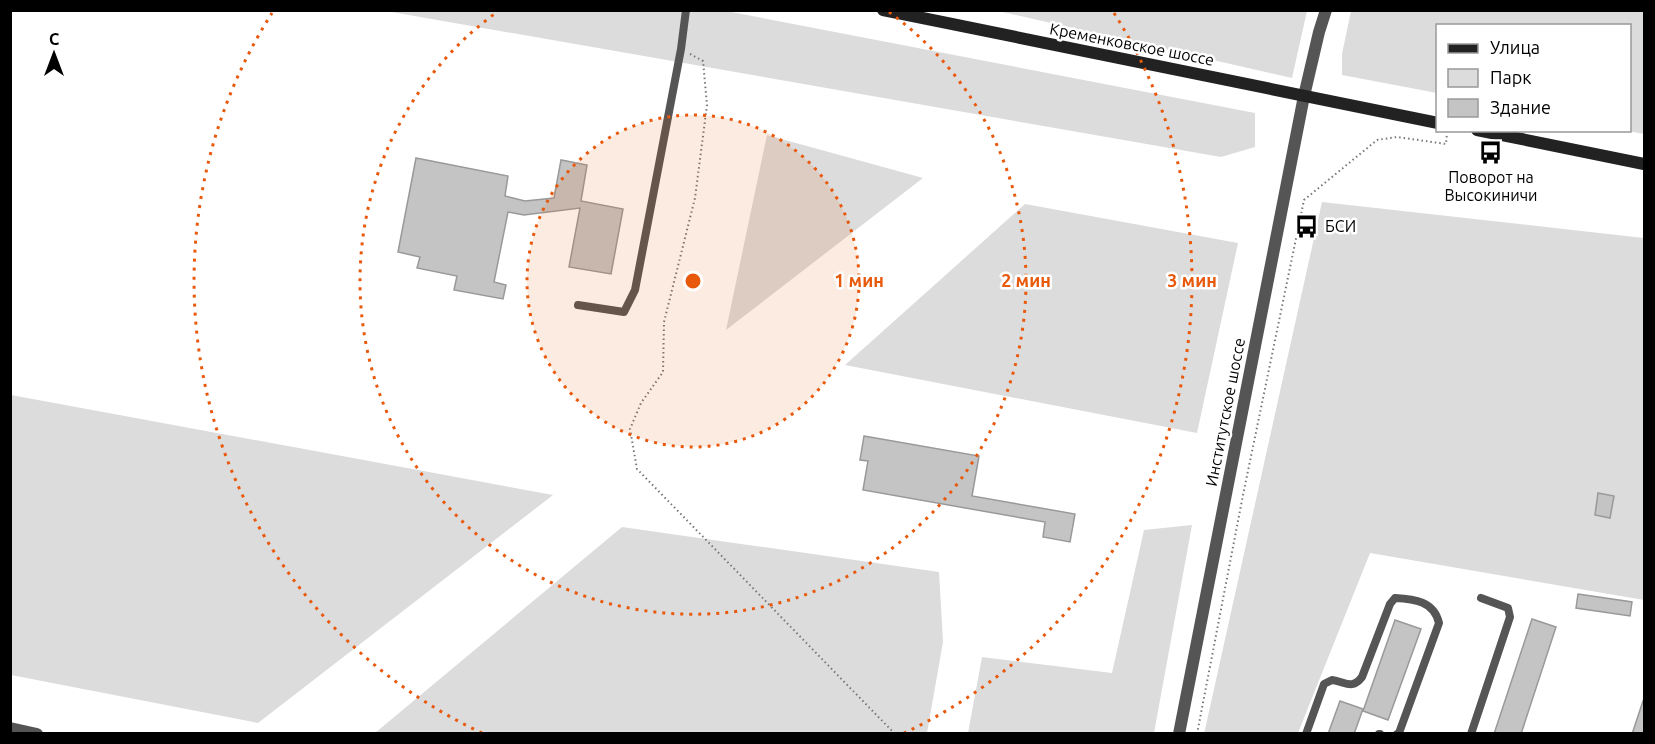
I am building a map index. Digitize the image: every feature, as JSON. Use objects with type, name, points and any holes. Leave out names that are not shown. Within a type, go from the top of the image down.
[{"type":"main road","name":"Кременковское шоссе","points":[[883,10],[1436,123]]},
{"type":"main road","points":[[1487,132],[1644,164]]},
{"type":"street","name":"Институтское шоссе","points":[[1179,734],[1304,96],[1326,10]]},
{"type":"street","points":[[10,728],[37,734]]},
{"type":"lane","points":[[578,305],[624,312],[635,290],[681,49],[686,10]]},
{"type":"lane","points":[[1306,734],[1324,684],[1332,680],[1352,685],[1357,683],[1362,676],[1390,604],[1395,598],[1407,598],[1430,606],[1437,614],[1439,623],[1398,734]]},
{"type":"lane","points":[[1471,734],[1510,616],[1508,608],[1481,598]]},
{"type":"path","points":[[681,49],[703,61],[707,105],[695,198],[664,322],[663,372],[641,403],[630,429],[637,470],[895,734]]},
{"type":"path","points":[[1197,734],[1243,495],[1304,200],[1377,140],[1397,137],[1446,144],[1448,132]]},
{"type":"green space","points":[[1307,10],[1292,78],[998,11]]},
{"type":"green space","points":[[386,11],[726,11],[1255,113],[1255,147],[1221,157]]},
{"type":"green space","points":[[1351,11],[1644,11],[1644,134],[1631,132],[1631,24],[1436,24],[1436,93],[1342,75],[1342,54]]},
{"type":"green space","points":[[767,135],[923,178],[726,330]]},
{"type":"green space","points":[[1322,202],[1644,238],[1644,600],[1370,553],[1298,733],[1204,734]]},
{"type":"green space","points":[[1025,204],[1238,243],[1197,433],[845,365]]},
{"type":"green space","points":[[11,395],[553,495],[258,723],[11,675]]},
{"type":"green space","points":[[1192,525],[1154,733],[968,733],[982,657],[1112,673],[1144,530]]},
{"type":"green space","points":[[622,527],[939,572],[943,642],[927,733],[375,733]]},
{"type":"building","points":[[416,158],[508,176],[505,196],[525,201],[554,198],[561,160],[587,165],[581,201],[623,209],[611,274],[569,267],[580,208],[524,215],[508,212],[494,282],[506,285],[503,299],[454,290],[457,276],[417,268],[420,257],[398,252]]},
{"type":"building","points":[[864,436],[979,456],[972,496],[1075,514],[1070,542],[1043,537],[1045,522],[863,490],[868,461],[860,460]]},
{"type":"building","points":[[1598,493],[1614,496],[1610,518],[1595,515]]},
{"type":"building","points":[[1578,594],[1632,602],[1630,616],[1576,608]]},
{"type":"building","points":[[1532,619],[1556,627],[1521,734],[1494,734]]},
{"type":"building","points":[[1395,620],[1421,629],[1388,720],[1363,711]]},
{"type":"building","points":[[1340,701],[1363,709],[1354,734],[1328,734]]},
{"type":"building","points":[[1643,701],[1644,734],[1632,734]]},
{"type":"place","name":"Поворот на Высокиничи","points":[[1491,152]]},
{"type":"place","name":"БСИ","points":[[1307,226]]}]
